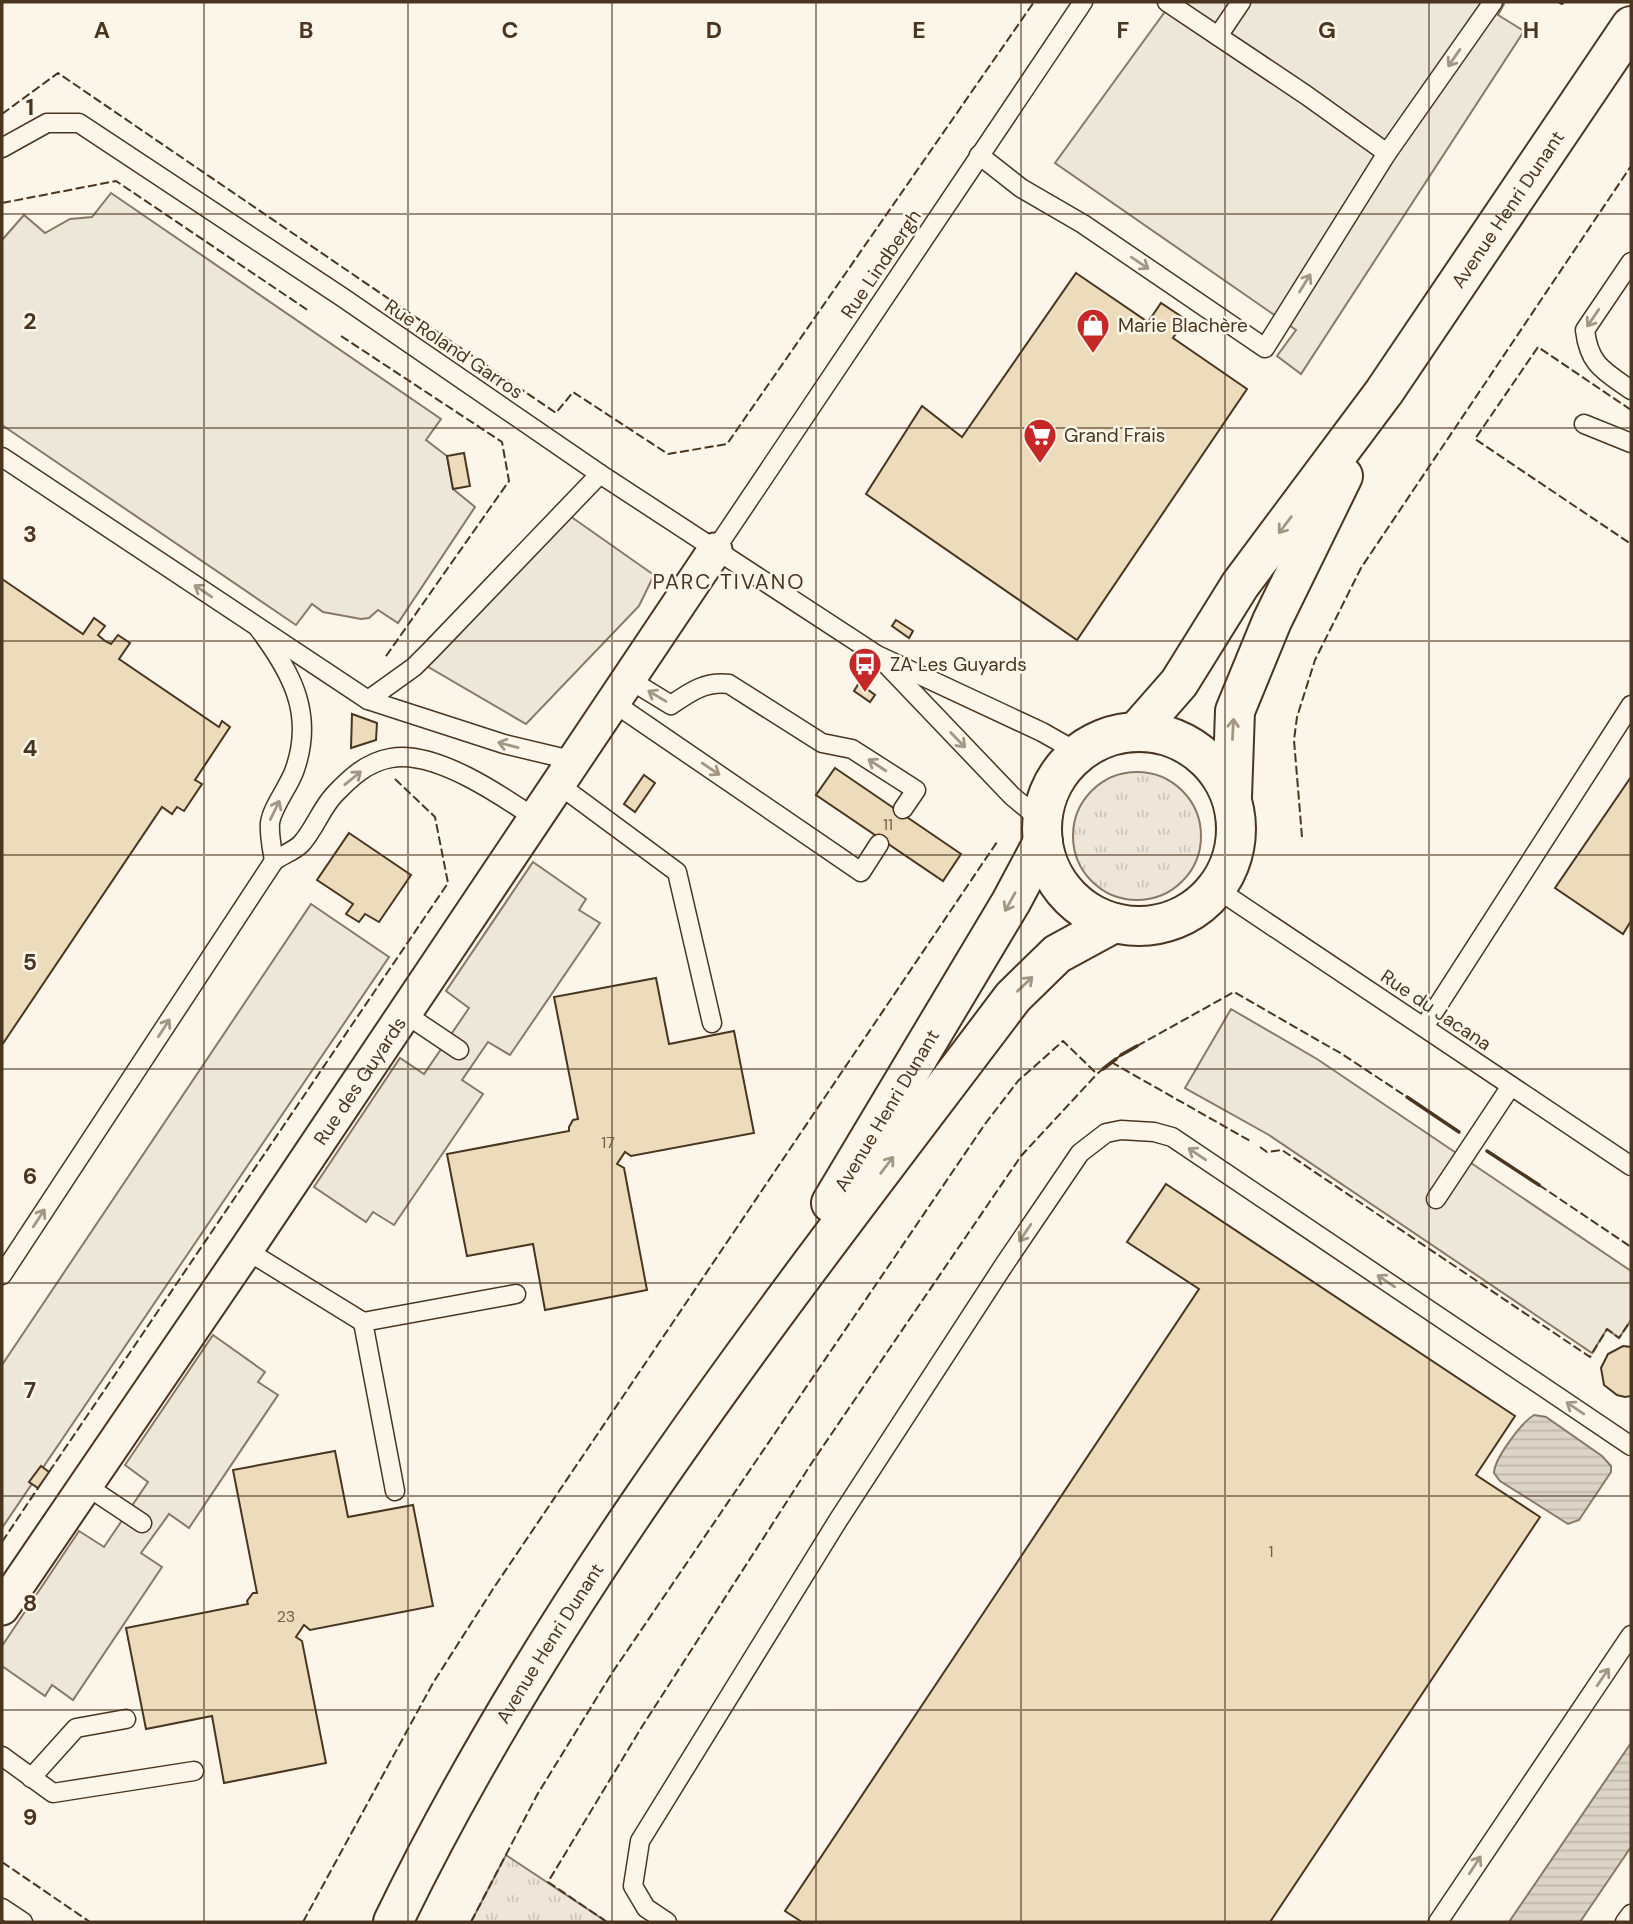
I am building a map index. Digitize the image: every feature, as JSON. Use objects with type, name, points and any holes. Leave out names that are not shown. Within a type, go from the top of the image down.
[{"type":"main road","name":"Avenue Henri Dunant","points":[[1136,732],[1179,683],[1240,585],[1384,392],[1631,26]]},
{"type":"main road","name":"Avenue Henri Dunant","points":[[1232,797],[1235,711],[1272,621],[1384,392]]},
{"type":"main road","points":[[1136,732],[1173,738],[1198,751],[1217,770],[1232,797],[1237,835],[1232,862],[1217,889],[1191,912],[1163,924],[1141,927],[1114,923],[1088,912],[1066,893],[1051,869],[1043,831],[1048,796],[1060,772],[1079,753],[1105,738],[1136,732]]},
{"type":"main road","name":"Avenue Henri Dunant","points":[[728,1376],[1011,902],[1043,831]]},
{"type":"main road","name":"Avenue Henri Dunant","points":[[393,1922],[426,1854],[547,1643],[728,1376],[1013,997],[1057,954],[1114,923]]},
{"type":"street","name":"Rue des Guyards","points":[[2,1608],[246,1250],[715,550]]},
{"type":"lane","name":"Rue Lindbergh","points":[[715,550],[1083,2]]},
{"type":"lane","points":[[1167,2],[1387,153]]},
{"type":"lane","points":[[1218,36],[1241,2]]},
{"type":"lane","points":[[979,155],[1021,188],[1083,225],[1265,348],[1387,153],[1493,2]]},
{"type":"lane","name":"Rue Roland Garros","points":[[2,148],[47,123],[79,123],[342,297],[600,474],[877,655],[1042,732],[1079,753]]},
{"type":"lane","points":[[1631,262],[1585,330],[1587,349],[1598,367],[1631,390]]},
{"type":"lane","points":[[1584,425],[1631,443]]},
{"type":"lane","points":[[2,457],[368,700],[503,744],[566,773],[677,872],[712,1023]]},
{"type":"lane","points":[[368,700],[414,667],[600,474]]},
{"type":"lane","points":[[259,629],[278,654],[294,688],[303,719],[302,744],[294,771],[270,821],[274,861]]},
{"type":"lane","name":"Rue Roland Garros","points":[[877,655],[1043,831]]},
{"type":"lane","points":[[622,691],[671,705],[698,687],[714,682],[729,684],[822,743],[852,749],[916,790],[903,809]]},
{"type":"lane","points":[[622,691],[861,872],[879,844]]},
{"type":"lane","points":[[1424,1027],[1631,705]]},
{"type":"lane","points":[[2,1275],[274,861],[300,844],[331,798],[354,775],[372,764],[390,758],[411,757],[461,773],[536,819]]},
{"type":"lane","name":"Rue du Jacana","points":[[1217,889],[1631,1167]]},
{"type":"lane","points":[[404,1013],[459,1050]]},
{"type":"lane","points":[[1436,1199],[1511,1086]]},
{"type":"lane","points":[[667,1922],[646,1908],[633,1886],[640,1841],[836,1522],[1004,1265],[1080,1153],[1106,1133],[1137,1130],[1171,1137],[1631,1446]]},
{"type":"lane","points":[[246,1250],[363,1322],[516,1294]]},
{"type":"lane","points":[[363,1322],[394,1491]]},
{"type":"lane","points":[[85,1485],[142,1523]]},
{"type":"lane","points":[[1438,1922],[1631,1635]]},
{"type":"lane","points":[[32,1778],[76,1728],[126,1718]]},
{"type":"lane","points":[[2,1756],[53,1793],[194,1771]]},
{"type":"lane","points":[[2,1908],[23,1922]]},
{"type":"lane","points":[[1625,1922],[1631,1914]]},
{"type":"green space","points":[[1137,772],[1161,777],[1182,791],[1196,812],[1201,836],[1196,860],[1182,881],[1161,895],[1137,900],[1113,895],[1092,881],[1078,860],[1073,836],[1078,812],[1092,791],[1113,777]]},
{"type":"green space","points":[[506,1855],[607,1922],[471,1922]]},
{"type":"shaded area","points":[[1172,2],[1501,2],[1504,4],[1498,15],[1524,31],[1301,374],[1277,356],[1296,330],[1055,163]]},
{"type":"shaded area","points":[[111,193],[441,419],[426,440],[447,456],[453,489],[475,507],[398,623],[378,610],[369,618],[361,619],[323,612],[312,604],[296,625],[2,425],[2,240],[24,215],[45,233],[70,219],[92,217]]},
{"type":"shaded area","points":[[570,516],[654,575],[639,606],[526,724],[425,665]]},
{"type":"shaded area","points":[[533,862],[586,899],[579,910],[600,923],[510,1055],[488,1042],[462,1080],[483,1094],[394,1225],[373,1212],[366,1222],[314,1187],[400,1058],[424,1074],[469,1008],[446,991]]},
{"type":"shaded area","points":[[311,904],[389,957],[2,1528],[2,1365]]},
{"type":"shaded area","points":[[1231,1009],[1317,1059],[1631,1271],[1631,1320],[1619,1338],[1607,1329],[1592,1353],[1269,1135],[1185,1088]]},
{"type":"shaded area","points":[[213,1335],[265,1372],[258,1382],[278,1395],[189,1528],[169,1514],[141,1553],[162,1567],[73,1700],[52,1685],[45,1696],[2,1666],[2,1646],[79,1531],[104,1547],[148,1482],[125,1465]]},
{"type":"shaded area","points":[[1534,1415],[1546,1417],[1602,1456],[1611,1466],[1611,1472],[1579,1520],[1568,1524],[1500,1481],[1494,1473],[1510,1441]]},
{"type":"shaded area","points":[[1631,1743],[1631,1847],[1580,1922],[1509,1922]]},
{"type":"building","name":"Grand Frais","points":[[1076,273],[1148,322],[1161,303],[1185,319],[1173,338],[1247,389],[1077,640],[866,494],[922,406],[962,437]]},
{"type":"building","points":[[464,453],[470,486],[453,489],[447,456]]},
{"type":"building","points":[[2,579],[83,634],[94,618],[105,626],[98,635],[105,641],[111,644],[118,635],[130,643],[119,659],[219,727],[222,721],[230,727],[195,780],[202,784],[184,811],[177,807],[172,814],[162,807],[2,1045]]},
{"type":"building","points":[[896,620],[913,631],[909,638],[892,626]]},
{"type":"building","points":[[859,683],[875,695],[870,702],[854,691]]},
{"type":"building","points":[[352,714],[377,723],[376,740],[351,748]]},
{"type":"building","points":[[835,768],[961,854],[943,881],[816,795]]},
{"type":"building","points":[[644,775],[655,783],[635,812],[624,804]]},
{"type":"building","points":[[1631,777],[1631,921],[1623,934],[1555,888]]},
{"type":"building","points":[[349,833],[411,875],[379,922],[365,914],[359,922],[346,914],[353,904],[317,880]]},
{"type":"building","points":[[656,978],[669,1044],[734,1031],[754,1133],[631,1156],[625,1152],[617,1164],[624,1168],[647,1290],[545,1310],[533,1244],[467,1256],[447,1154],[569,1131],[573,1120],[578,1119],[554,997]]},
{"type":"building","points":[[1166,1184],[1515,1416],[1476,1475],[1540,1517],[1270,1922],[802,1922],[785,1911],[1199,1289],[1127,1242]]},
{"type":"building","points":[[1623,1346],[1631,1347],[1631,1396],[1625,1397],[1617,1395],[1604,1385],[1601,1368],[1608,1354]]},
{"type":"building","points":[[335,1451],[348,1517],[413,1505],[433,1606],[310,1630],[304,1625],[296,1637],[302,1641],[326,1763],[224,1783],[212,1716],[146,1729],[126,1628],[248,1604],[247,1601],[253,1593],[257,1593],[233,1470]]},
{"type":"building","points":[[41,1466],[49,1472],[38,1488],[29,1482]]},
{"type":"fence","points":[[2,114],[58,73],[556,413],[573,392],[668,454],[727,444],[1034,2]]},
{"type":"fence","points":[[1558,2],[1564,2]]},
{"type":"fence","points":[[1302,837],[1294,740],[1297,717],[1315,660],[1361,568],[1631,166]]},
{"type":"fence","points":[[2,203],[116,181],[309,311]]},
{"type":"fence","points":[[341,336],[502,442],[509,481],[384,659]]},
{"type":"fence","points":[[1631,410],[1538,347],[1475,439],[1631,544]]},
{"type":"fence","points":[[49,1472],[448,883],[435,817],[395,779]]},
{"type":"fence","points":[[303,1922],[433,1683],[493,1589],[997,842]]},
{"type":"fence","points":[[1137,1046],[1234,992],[1342,1054],[1407,1097]]},
{"type":"fence","points":[[471,1922],[537,1795],[612,1673],[985,1124],[1018,1081],[1063,1041],[1097,1074],[1103,1069]]},
{"type":"fence","points":[[1116,1059],[1121,1055]]},
{"type":"fence","points":[[1111,1062],[1252,1142]]},
{"type":"fence","points":[[607,1922],[548,1882],[643,1725],[813,1461],[1021,1156],[1097,1074]]},
{"type":"fence","points":[[1260,1147],[1267,1152],[1282,1150],[1590,1357],[1607,1329],[1619,1338],[1631,1320]]},
{"type":"fence","points":[[1539,1185],[1631,1247]]},
{"type":"fence","points":[[2,1542],[38,1488]]},
{"type":"fence","points":[[2,1862],[90,1922]]},
{"type":"wall","points":[[1121,1055],[1137,1046]]},
{"type":"wall","points":[[1103,1069],[1116,1059]]},
{"type":"wall","points":[[1407,1097],[1459,1132]]},
{"type":"wall","points":[[1487,1151],[1539,1185]]},
{"type":"place","name":"Marie Blachère","points":[[1093,355]]},
{"type":"place","name":"Grand Frais","points":[[1040,465]]},
{"type":"place","name":"ZA Les Guyards","points":[[865,694]]},
{"type":"district","name":"PARC TIVANO","points":[[729,582]]}]
